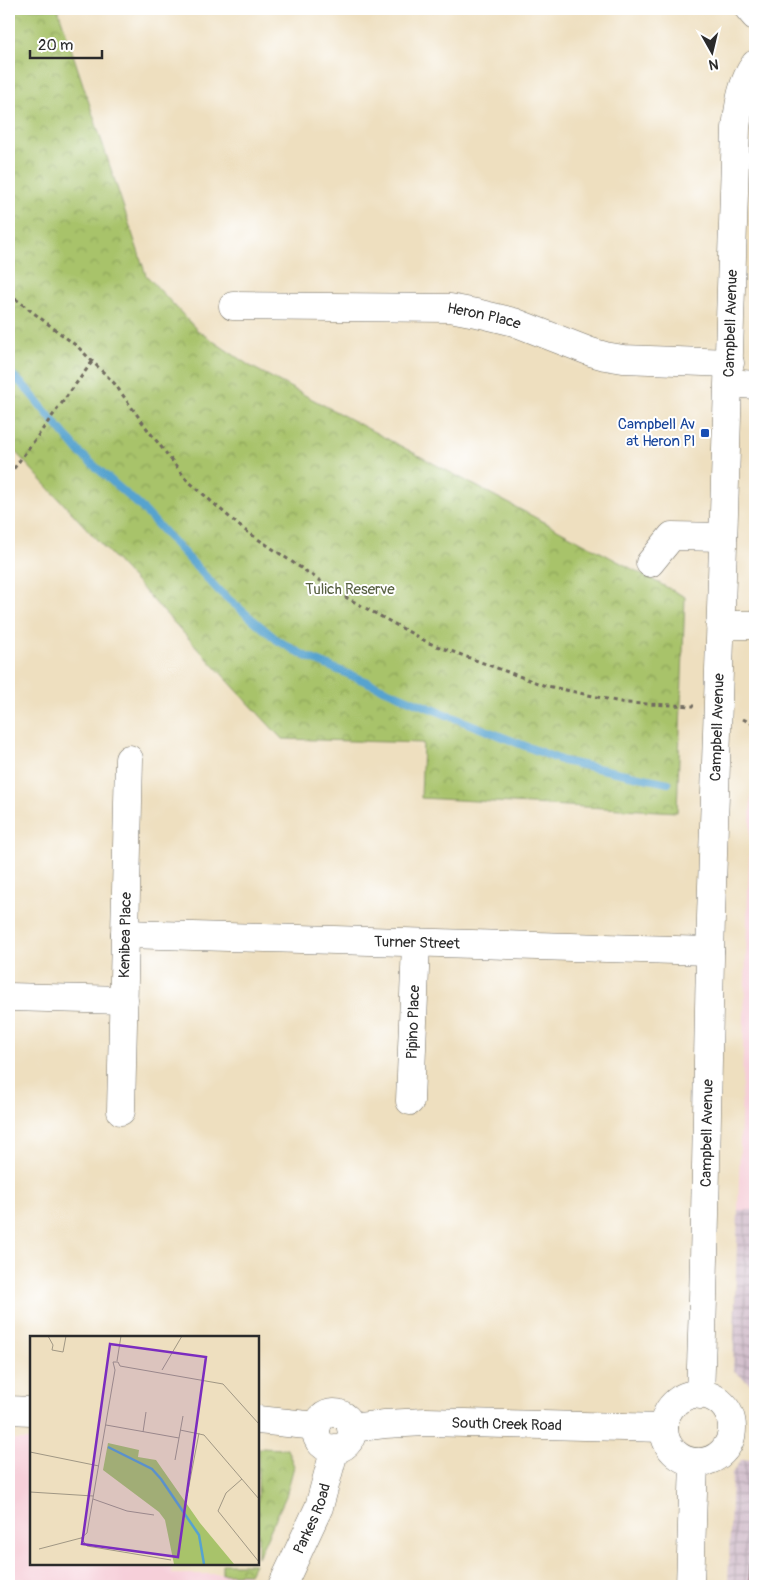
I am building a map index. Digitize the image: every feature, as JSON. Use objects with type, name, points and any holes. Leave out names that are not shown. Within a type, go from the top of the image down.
[{"type":"street","points":[[749,9],[755,16]]},
{"type":"street","name":"Campbell Avenue","points":[[700,1395],[710,951],[723,537],[738,377],[736,128],[744,82],[755,64]]},
{"type":"street","name":"Heron Place","points":[[233,306],[450,308],[514,322],[605,356],[738,377]]},
{"type":"street","points":[[650,563],[672,536],[723,537]]},
{"type":"street","points":[[720,624],[755,625]]},
{"type":"street","name":"Kenibea Place","points":[[121,1111],[129,759]]},
{"type":"street","name":"Turner Street","points":[[125,934],[710,951]]},
{"type":"street","name":"Pipino Place","points":[[410,1102],[416,943]]},
{"type":"street","points":[[9,997],[124,1000]]},
{"type":"street","points":[[700,1395],[711,1397],[728,1411],[732,1422],[732,1433],[729,1443],[719,1455],[705,1462],[694,1462],[682,1458],[672,1451],[666,1440],[664,1428],[667,1415],[675,1403],[686,1396],[700,1395]]},
{"type":"street","points":[[9,1410],[30,1410]]},
{"type":"street","points":[[259,1420],[317,1426],[321,1418],[326,1414],[337,1413],[347,1418],[343,1438]]},
{"type":"street","name":"South Creek Road","points":[[343,1438],[385,1424],[426,1422],[664,1428]]},
{"type":"street","name":"Parkes Road","points":[[282,1586],[319,1507],[343,1438]]},
{"type":"street","points":[[690,1586],[694,1462]]},
{"type":"path","points":[[9,294],[78,347],[114,382],[148,430],[188,480],[243,529],[340,594],[429,643],[543,685],[625,702],[718,707]]},
{"type":"path","points":[[9,475],[92,362]]},
{"type":"path","points":[[9,399],[12,402],[9,422]]},
{"type":"shaded area","points":[[751,795],[755,796],[755,1210],[738,1210]]},
{"type":"shaded area","points":[[738,1210],[755,1210],[755,1586],[728,1586],[732,1473],[741,1460],[754,1459],[753,1386],[733,1370]]},
{"type":"shaded area","points":[[9,1440],[30,1440],[30,1565],[172,1565],[172,1574],[249,1574],[244,1586],[9,1586]]},
{"type":"green space","name":"Tulich Reserve","points":[[9,9],[58,9],[146,275],[198,331],[250,366],[685,597],[677,812],[421,798],[423,743],[282,739],[9,445]]},
{"type":"green space","points":[[259,1448],[287,1449],[294,1466],[286,1496],[259,1555]]},
{"type":"green space","points":[[222,1565],[254,1565],[249,1574],[222,1574]]},
{"type":"building","points":[[750,1566],[755,1566],[755,1586],[749,1586]]},
{"type":"waterway","points":[[9,372],[25,387],[80,453],[140,506],[220,592],[277,640],[305,656],[563,761],[668,783]]},
{"type":"place","name":"Campbell Av at Heron Pl","points":[[705,433]]}]
